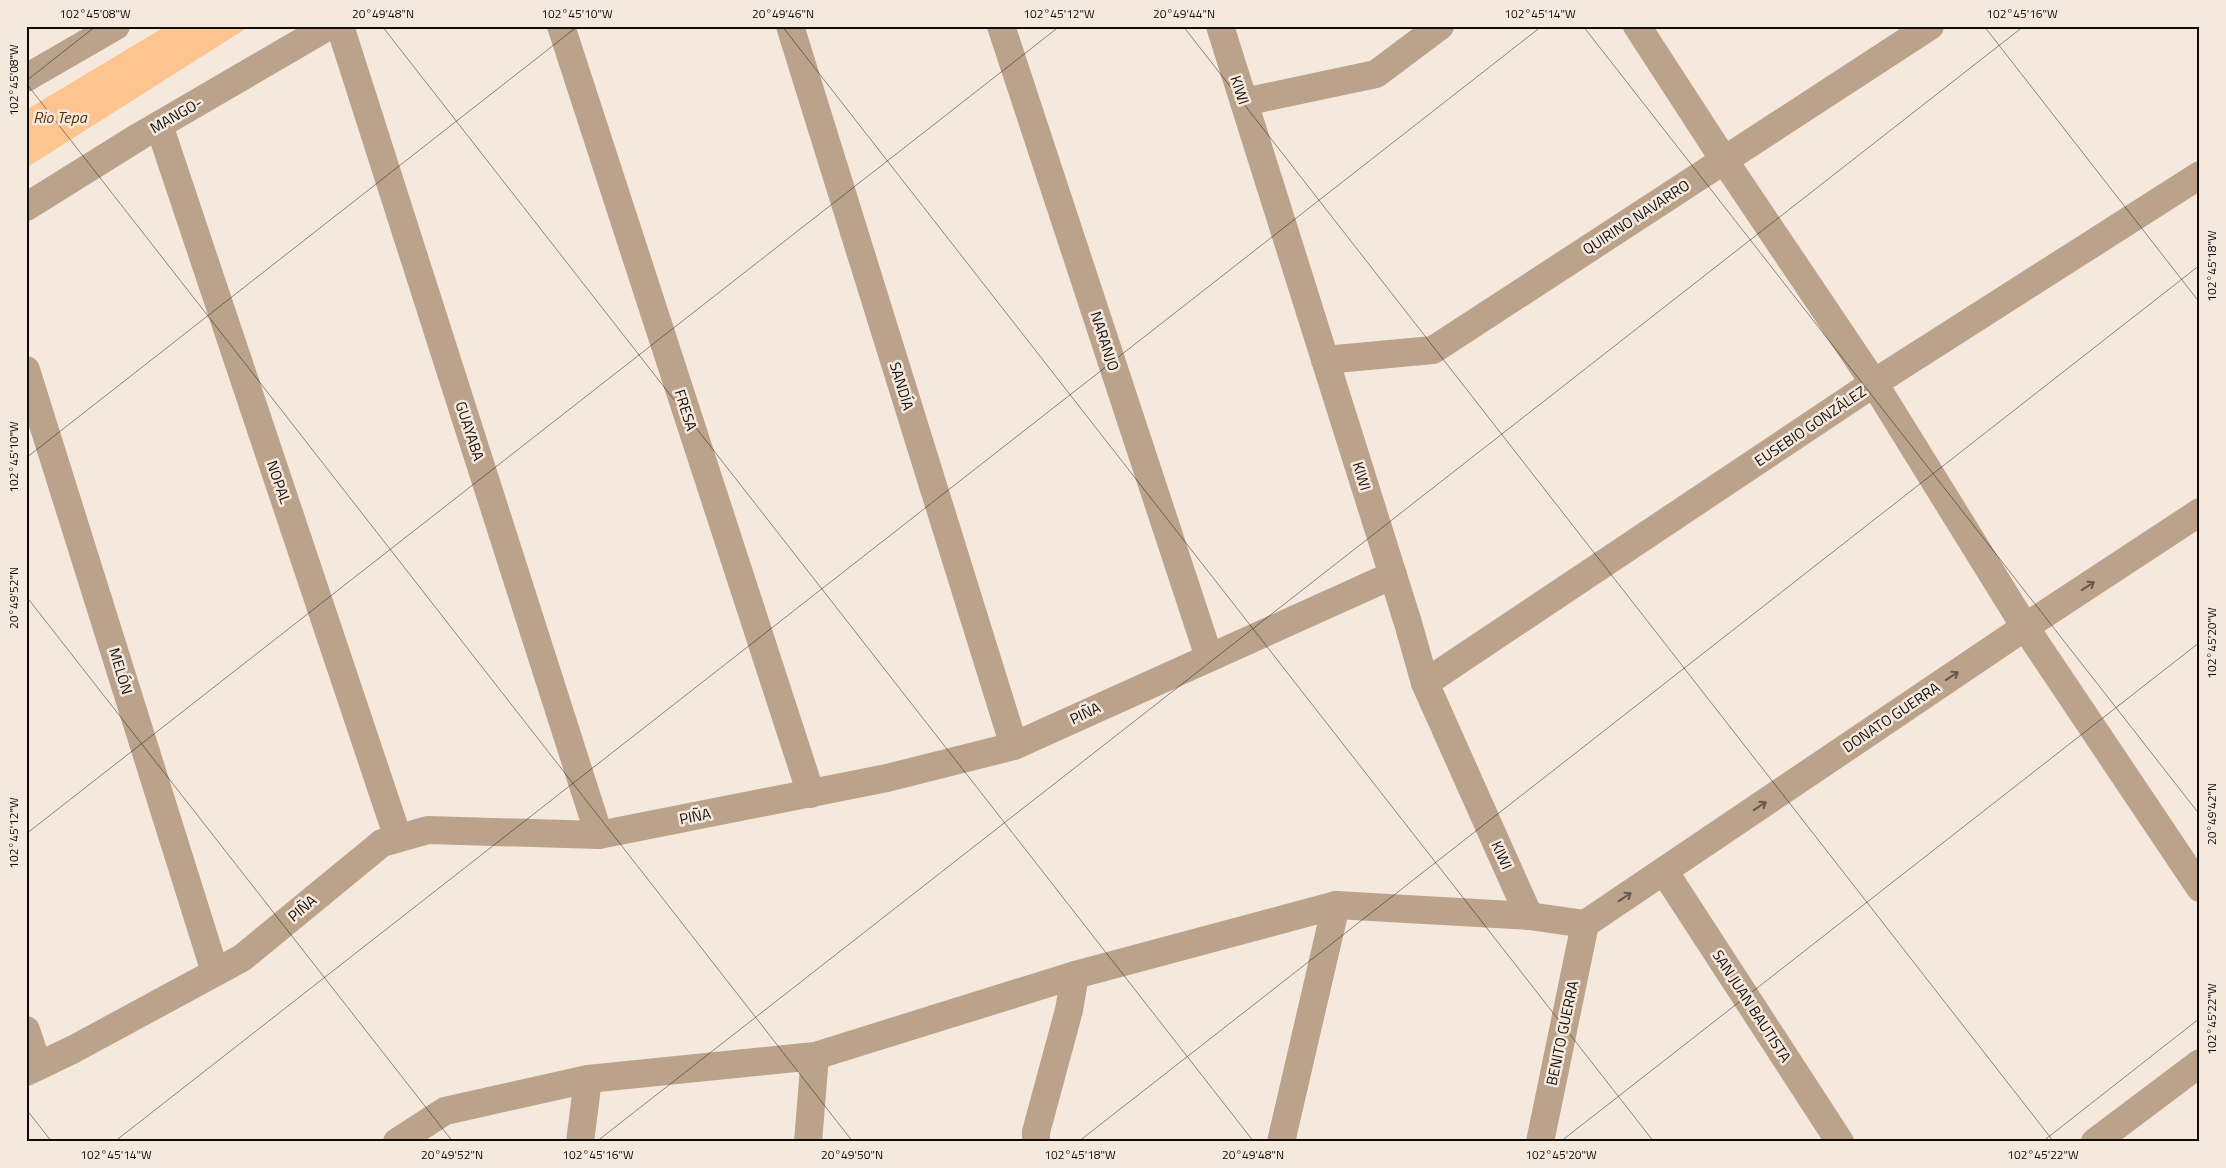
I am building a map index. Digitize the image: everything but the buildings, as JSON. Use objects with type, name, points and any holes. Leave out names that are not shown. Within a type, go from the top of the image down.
[{"type":"street","points":[[26,78],[116,26]]},
{"type":"street","name":"MANGO-","points":[[26,207],[159,125],[329,26]]},
{"type":"street","name":"GUAYABA","points":[[340,26],[599,835]]},
{"type":"street","name":"FRESA","points":[[561,26],[811,794]]},
{"type":"street","name":"SANDÍA","points":[[790,26],[1014,746]]},
{"type":"street","name":"NARANJO","points":[[1001,26],[1209,657]]},
{"type":"street","name":"KIWI","points":[[1220,26],[1393,575],[1425,684],[1529,916]]},
{"type":"street","points":[[1244,102],[1376,74],[1440,26]]},
{"type":"street","points":[[1637,26],[1724,160],[1874,383],[2025,627],[2200,888]]},
{"type":"street","name":"QUIRINO NAVARRO","points":[[1326,360],[1433,350],[1930,26]]},
{"type":"street","name":"NOPAL","points":[[159,125],[398,838]]},
{"type":"street","name":"EUSEBIO GONZÁLEZ","points":[[1425,684],[1874,383],[2200,175]]},
{"type":"street","name":"MELÓN","points":[[26,370],[215,972]]},
{"type":"street","name":"DONATO GUERRA","points":[[1584,924],[2025,627],[2200,512]]},
{"type":"street","name":"PIÑA","points":[[32,1069],[74,1049],[242,958],[382,843],[428,830],[599,835],[887,778],[1014,746],[1393,575]]},
{"type":"street","name":"SAN JUAN BAUTISTA","points":[[1664,871],[1840,1142]]},
{"type":"street","points":[[1282,1142],[1336,905]]},
{"type":"street","points":[[397,1142],[445,1110],[588,1079],[815,1056],[1075,975],[1336,905],[1529,916],[1584,924]]},
{"type":"street","name":"BENITO GUERRA","points":[[1540,1142],[1584,924]]},
{"type":"street","points":[[1036,1142],[1036,1132],[1070,1010],[1075,975]]},
{"type":"street","points":[[26,1030],[32,1069]]},
{"type":"street","points":[[808,1142],[815,1056]]},
{"type":"street","points":[[2095,1142],[2200,1063]]},
{"type":"street","points":[[580,1142],[588,1079]]},
{"type":"water","name":"Rio Tepa","points":[[166,26],[250,26],[26,168],[26,110]]}]
